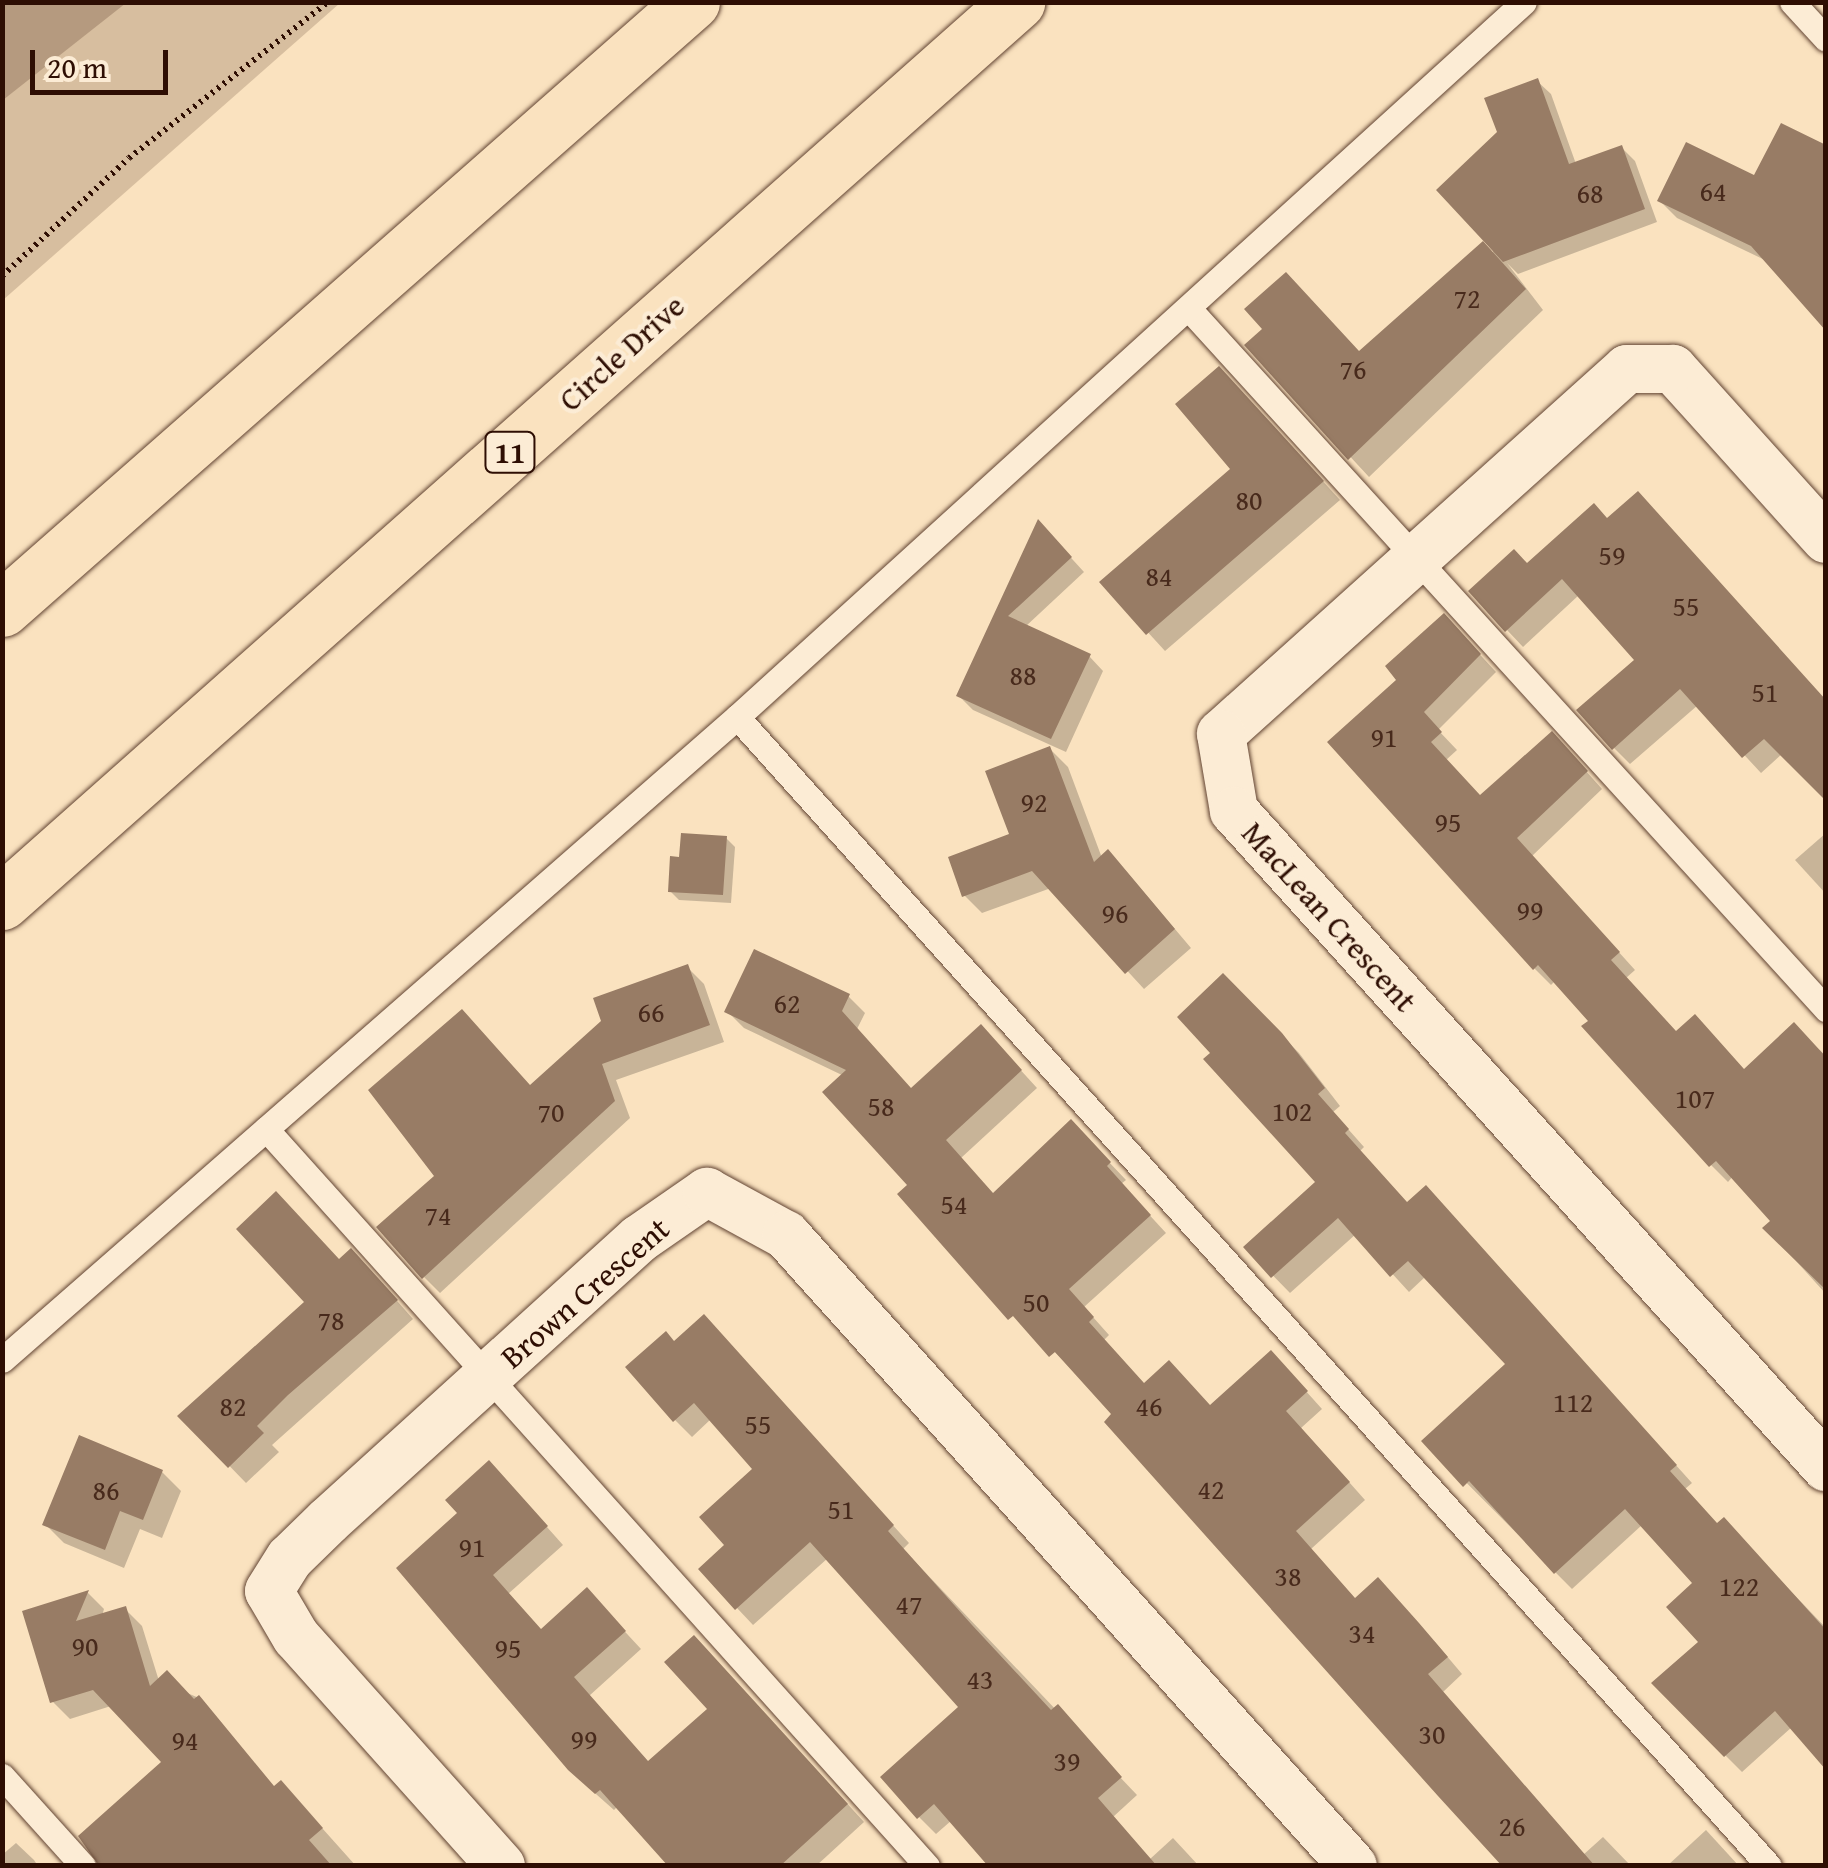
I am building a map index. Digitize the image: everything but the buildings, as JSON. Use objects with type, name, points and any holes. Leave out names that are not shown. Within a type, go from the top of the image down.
[{"type":"highway","points":[[2,609],[692,2]]},
{"type":"highway","name":"Circle Drive","points":[[2,902],[1017,2]]},
{"type":"street","name":"MacLean Crescent","points":[[1826,539],[1672,369],[1627,369],[1221,734],[1234,811],[1826,1467]]},
{"type":"street","name":"Brown Crescent","points":[[501,1866],[296,1638],[269,1591],[315,1533],[639,1238],[708,1192],[786,1235],[1353,1866]]},
{"type":"lane","points":[[2,1360],[737,717],[1191,310],[1524,2]]},
{"type":"lane","points":[[1792,2],[1826,40]]},
{"type":"lane","points":[[1191,310],[1826,1009]]},
{"type":"lane","points":[[737,717],[1769,1866]]},
{"type":"lane","points":[[266,1129],[487,1380],[927,1866]]},
{"type":"lane","points":[[2,1776],[83,1866]]},
{"type":"path","points":[[2,276],[129,158],[328,2]]},
{"type":"shaded area","points":[[3,2],[126,2],[126,3],[3,100]]},
{"type":"shaded area","points":[[3,3],[340,3],[3,300]]}]
